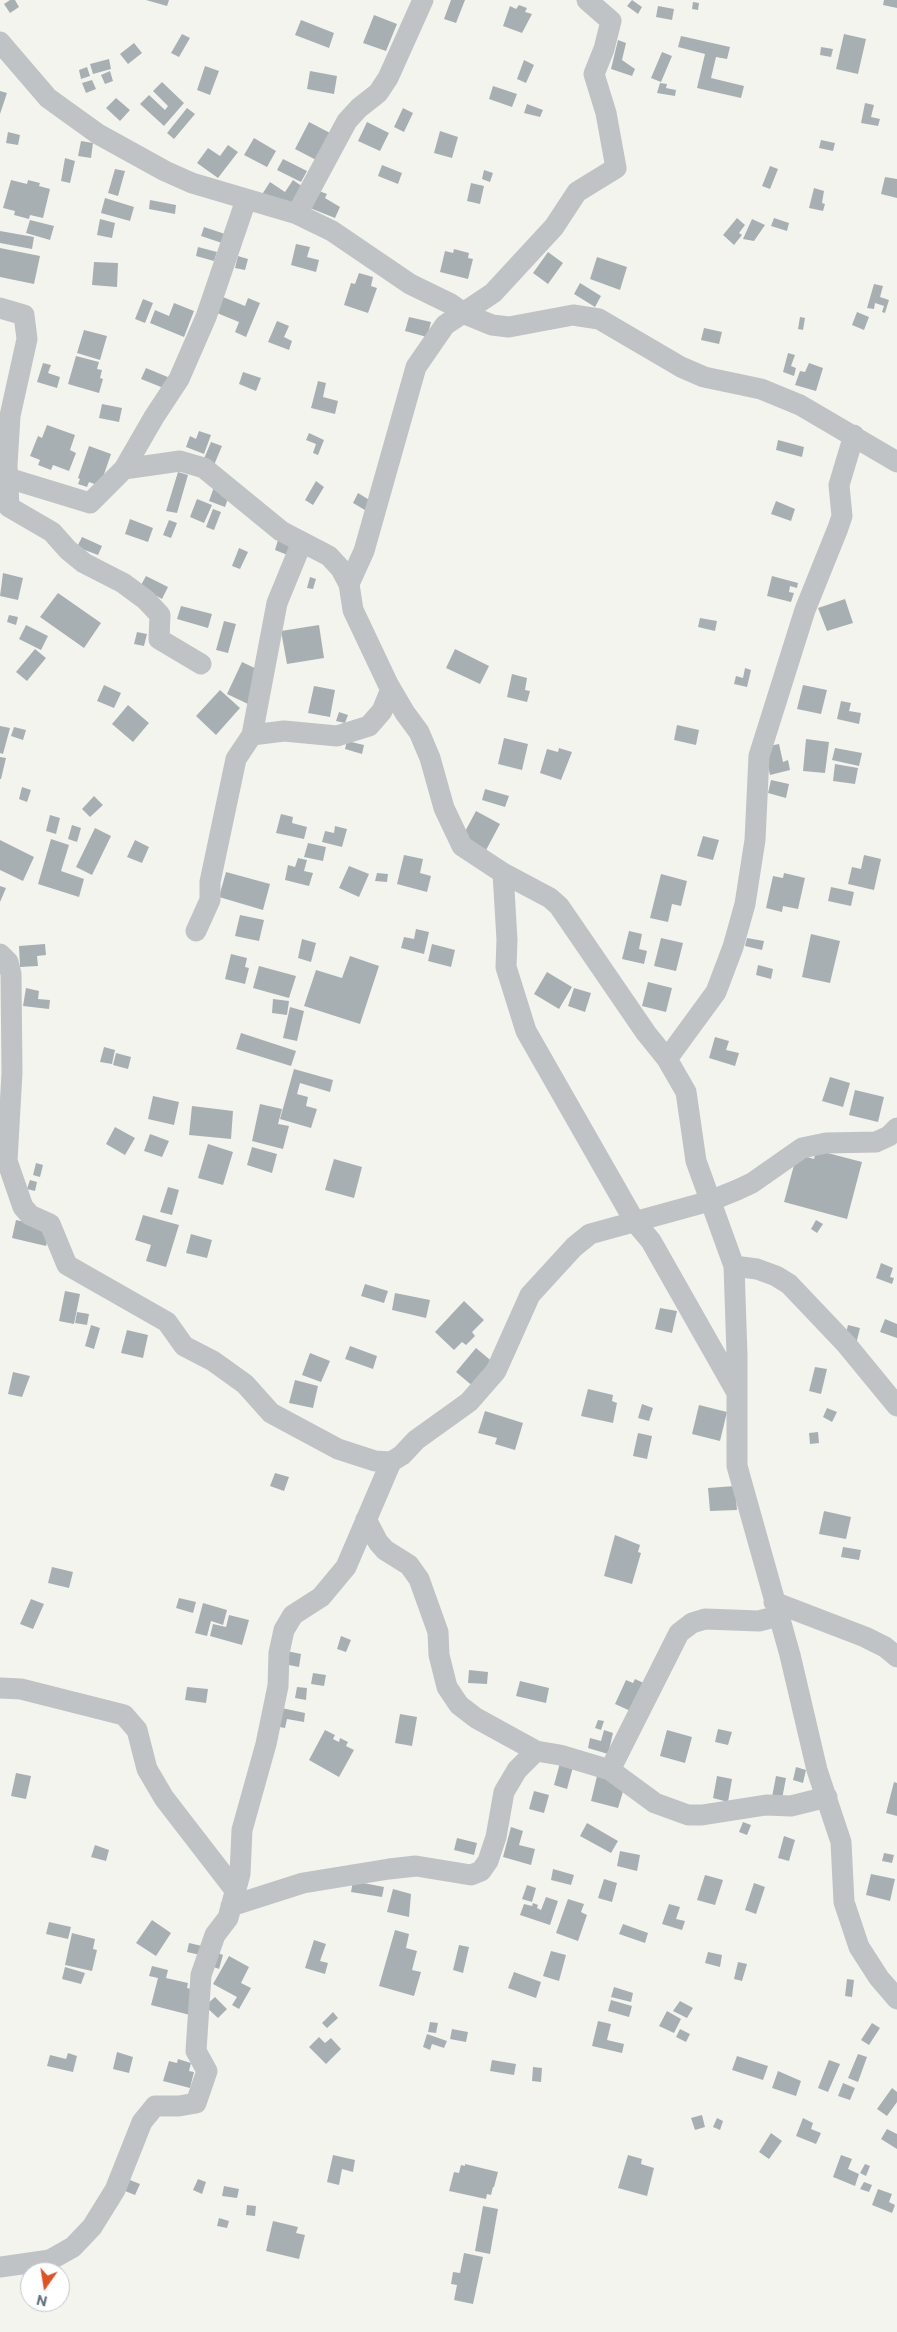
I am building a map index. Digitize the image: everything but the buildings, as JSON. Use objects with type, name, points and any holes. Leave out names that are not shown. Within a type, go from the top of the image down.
[{"type":"street","points":[[297,214],[347,121],[358,108],[378,93],[388,78],[423,0]]},
{"type":"street","points":[[349,584],[364,551],[416,367],[445,325],[465,314],[493,292],[547,234],[576,192],[616,168],[606,113],[594,74],[604,49],[611,21],[587,0]]},
{"type":"street","points":[[0,45],[48,98],[98,134],[172,174],[216,192],[297,214],[351,242],[410,284],[451,304],[465,314],[492,325],[509,327],[573,315],[599,319],[681,367],[704,377],[781,396],[818,414],[897,462]]},
{"type":"street","points":[[8,478],[90,503],[124,469],[178,379],[206,317],[246,200]]},
{"type":"street","points":[[0,308],[24,315],[27,339],[10,416],[8,506],[52,532],[68,550],[84,563],[123,583],[146,600],[160,615],[159,640],[201,664]]},
{"type":"street","points":[[667,1059],[716,992],[733,947],[745,904],[755,840],[760,756],[802,619],[842,516],[839,485],[854,435]]},
{"type":"street","points":[[124,469],[180,461],[204,468],[281,531],[330,556],[341,569],[349,584],[353,610],[391,689],[420,732],[430,758],[444,808],[462,846],[503,873],[550,898],[559,906],[641,1025],[667,1059],[686,1092],[696,1162],[734,1266],[737,1355],[736,1466],[790,1656],[817,1770],[841,1842],[844,1902],[859,1947],[879,1978],[897,1999]]},
{"type":"street","points":[[196,931],[210,900],[210,882],[236,759],[252,735],[277,603],[302,542]]},
{"type":"street","points":[[252,735],[284,731],[338,736],[369,726],[382,711],[391,689]]},
{"type":"street","points":[[503,873],[507,940],[506,967],[526,1031],[635,1222],[651,1241],[736,1392]]},
{"type":"street","points":[[0,954],[8,962],[11,974],[12,1073],[7,1161],[23,1207],[30,1215],[50,1224],[67,1265],[167,1322],[184,1346],[213,1361],[246,1384],[271,1413],[338,1448],[374,1461],[391,1462]]},
{"type":"street","points":[[0,2267],[26,2266],[50,2260],[73,2246],[92,2227],[115,2190],[142,2122],[155,2106],[180,2106],[196,2103],[207,2071],[196,2051],[201,1975],[216,1935],[228,1918],[240,1874],[242,1830],[266,1744],[278,1686],[279,1653],[284,1630],[293,1614],[321,1597],[346,1567],[391,1462],[402,1455],[416,1440],[470,1402],[496,1371],[530,1295],[574,1247],[590,1234],[710,1201],[752,1183],[802,1148],[826,1143],[876,1142],[889,1136],[897,1128]]},
{"type":"street","points":[[734,1266],[757,1269],[776,1276],[789,1284],[846,1344],[897,1406]]},
{"type":"street","points":[[366,1518],[378,1542],[385,1550],[409,1565],[419,1578],[438,1632],[439,1655],[447,1687],[459,1705],[476,1718],[536,1751],[560,1755],[610,1770],[655,1803],[673,1812],[702,1816],[766,1805],[791,1806],[827,1797]]},
{"type":"street","points":[[776,1609],[865,1638],[885,1648],[897,1658]]},
{"type":"street","points":[[610,1770],[680,1633],[692,1623],[705,1620],[759,1621],[776,1609]]},
{"type":"street","points":[[0,1688],[21,1689],[124,1715],[137,1730],[147,1769],[164,1798],[233,1898]]},
{"type":"street","points":[[233,1898],[303,1883],[416,1866],[472,1875],[481,1871],[488,1861],[496,1837],[504,1792],[517,1770],[536,1751]]}]
